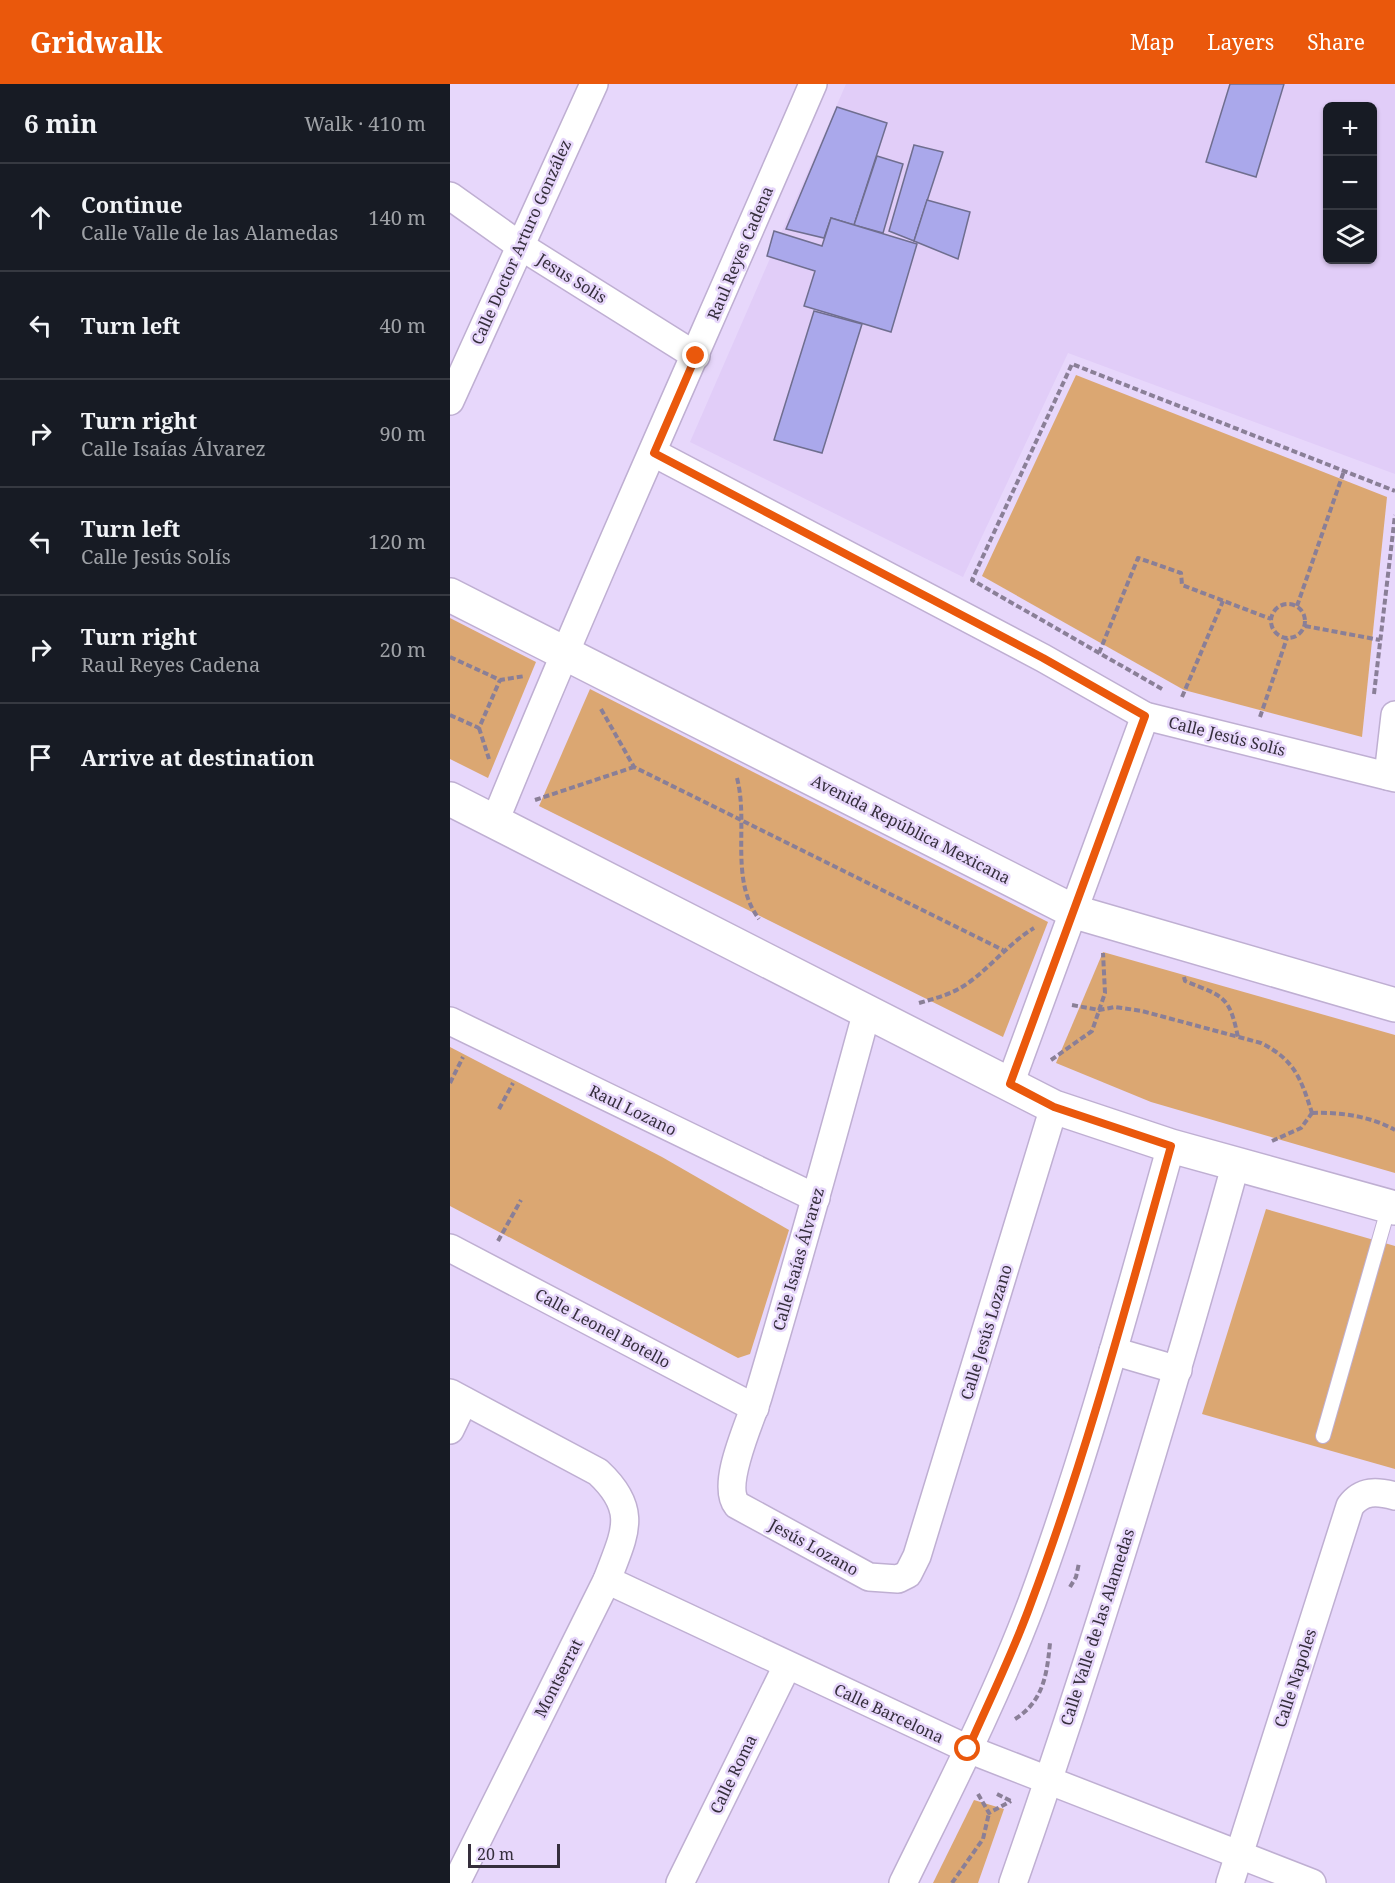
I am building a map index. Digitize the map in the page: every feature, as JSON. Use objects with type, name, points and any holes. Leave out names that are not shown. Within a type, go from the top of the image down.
[{"type":"main road","name":"Avenida República Mexicana","points":[[450,595],[1075,912],[1395,1005]]},
{"type":"main road","points":[[450,799],[1054,1107],[1171,1146],[1392,1207]]},
{"type":"street","name":"Calle Doctor Arturo González","points":[[450,401],[594,84]]},
{"type":"street","name":"Raul Reyes Cadena","points":[[495,821],[564,652],[654,453],[813,84]]},
{"type":"street","name":"Jesus Solis","points":[[450,196],[519,245],[696,356]]},
{"type":"street","name":"Calle Jesús Solís","points":[[654,453],[1043,658],[1145,716],[1391,777]]},
{"type":"street","points":[[1384,710],[1391,777]]},
{"type":"street","points":[[1010,1084],[1145,716]]},
{"type":"street","name":"Calle Isaías Álvarez","points":[[737,1504],[731,1493],[732,1482],[816,1198],[867,1011]]},
{"type":"street","name":"Raul Lozano","points":[[450,1021],[816,1198]]},
{"type":"street","name":"Calle Jesús Lozano","points":[[917,1556],[1054,1107]]},
{"type":"street","points":[[903,1883],[978,1753],[1031,1604],[1113,1351],[1171,1146]]},
{"type":"street","name":"Calle Valle de las Alamedas","points":[[1013,1883],[1048,1782],[1178,1370],[1236,1163]]},
{"type":"street","name":"Calle Leonel Botello","points":[[450,1248],[755,1408]]},
{"type":"street","points":[[1113,1351],[1178,1370]]},
{"type":"street","points":[[450,1430],[457,1397]]},
{"type":"street","name":"Montserrat","points":[[456,1883],[607,1580],[625,1531],[623,1507],[615,1488],[598,1472],[457,1397]]},
{"type":"street","name":"Calle Napoles","points":[[1230,1883],[1350,1506],[1357,1497],[1387,1494]]},
{"type":"street","name":"Jesús Lozano","points":[[737,1504],[869,1577],[898,1579],[908,1574],[917,1556]]},
{"type":"street","name":"Calle Barcelona","points":[[607,1580],[787,1666],[978,1753],[1312,1883]]},
{"type":"street","name":"Calle Roma","points":[[680,1883],[787,1666]]},
{"type":"lane","points":[[1323,1436],[1392,1207]]},
{"type":"path","points":[[1192,702],[1181,699],[972,580],[1072,364],[1395,491]]},
{"type":"path","points":[[1297,606],[1344,471]]},
{"type":"path","points":[[1384,710],[1380,640],[1395,515]]},
{"type":"path","points":[[1099,652],[1138,558],[1181,573],[1182,585],[1271,619],[1277,635],[1287,638],[1298,635],[1305,626],[1304,614],[1297,606],[1280,606],[1271,619]]},
{"type":"path","points":[[1181,699],[1223,601]]},
{"type":"path","points":[[1305,626],[1380,640]]},
{"type":"path","points":[[1259,720],[1287,638]]},
{"type":"path","points":[[450,657],[500,681],[529,675]]},
{"type":"path","points":[[492,766],[479,728],[500,681]]},
{"type":"path","points":[[595,699],[634,767],[1003,950]]},
{"type":"path","points":[[450,715],[479,728]]},
{"type":"path","points":[[1248,717],[1270,722]]},
{"type":"path","points":[[535,792],[531,802],[634,767]]},
{"type":"path","points":[[736,774],[743,807],[744,884],[753,910],[765,926],[754,921]]},
{"type":"path","points":[[918,1003],[944,996],[968,983],[1003,950],[1034,928],[1045,927]]},
{"type":"path","points":[[1051,1060],[1092,1031],[1105,993],[1102,946]]},
{"type":"path","points":[[1183,974],[1185,981],[1227,1000],[1233,1012],[1238,1037]]},
{"type":"path","points":[[1068,1016],[1076,995]]},
{"type":"path","points":[[908,998],[928,1008]]},
{"type":"path","points":[[1072,1005],[1100,1010],[1115,1007],[1142,1011],[1261,1043],[1279,1052],[1299,1075],[1312,1113]]},
{"type":"path","points":[[1048,1067],[1055,1049]]},
{"type":"path","points":[[450,1083],[464,1055]]},
{"type":"path","points":[[499,1109],[514,1081]]},
{"type":"path","points":[[1312,1113],[1338,1112],[1395,1130]]},
{"type":"path","points":[[1277,1147],[1267,1144],[1301,1128],[1312,1113]]},
{"type":"path","points":[[498,1242],[521,1200]]},
{"type":"path","points":[[488,1237],[508,1248]]},
{"type":"path","points":[[952,1883],[983,1839],[989,1813],[975,1789],[978,1753]]},
{"type":"path","points":[[989,1813],[1011,1801]]},
{"type":"shaded area","points":[[846,84],[1395,84],[1395,474],[1068,353],[963,577],[690,442]]},
{"type":"shaded area","points":[[1076,375],[1387,497],[1362,737],[1184,690],[982,576]]},
{"type":"shaded area","points":[[450,618],[536,662],[488,778],[450,759]]},
{"type":"shaded area","points":[[590,689],[1048,922],[1003,1037],[539,806]]},
{"type":"shaded area","points":[[1103,952],[1395,1035],[1395,1173],[1151,1102],[1056,1063]]},
{"type":"shaded area","points":[[450,1047],[662,1157],[789,1230],[750,1354],[738,1358],[450,1206]]},
{"type":"shaded area","points":[[1266,1209],[1395,1246],[1395,1469],[1202,1414]]},
{"type":"shaded area","points":[[974,1800],[1004,1809],[978,1883],[933,1883]]},
{"type":"building","points":[[1230,84],[1284,84],[1256,177],[1206,162]]},
{"type":"building","points":[[837,107],[887,123],[854,225],[831,218],[824,238],[786,229]]},
{"type":"building","points":[[914,145],[943,152],[914,241],[889,231]]},
{"type":"building","points":[[877,156],[903,164],[883,233],[854,225]]},
{"type":"building","points":[[927,200],[970,212],[958,259],[914,241]]},
{"type":"building","points":[[831,218],[917,244],[891,332],[804,306],[815,271],[767,256],[774,231],[822,246]]},
{"type":"building","points":[[814,311],[862,324],[822,453],[774,440]]},
{"type":"route","points":[[696,356],[654,453],[1043,658],[1145,716],[1010,1084],[1054,1107],[1171,1146],[1113,1351],[1060,1522],[1031,1604],[968,1749]]}]
